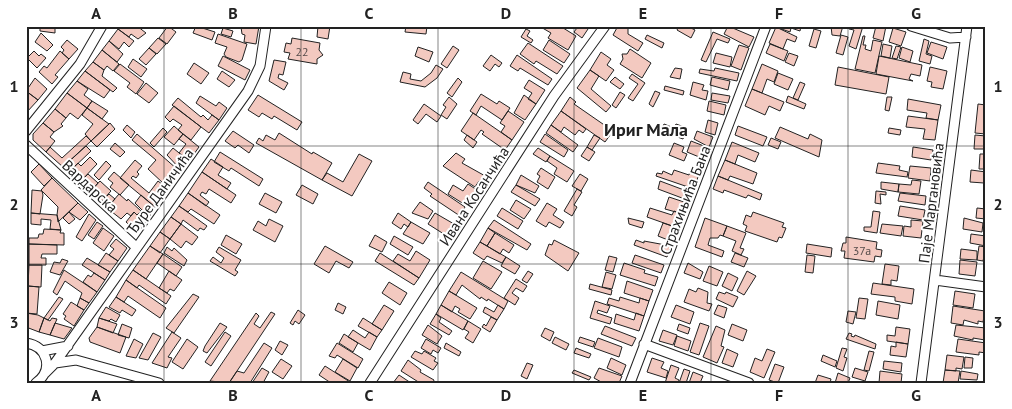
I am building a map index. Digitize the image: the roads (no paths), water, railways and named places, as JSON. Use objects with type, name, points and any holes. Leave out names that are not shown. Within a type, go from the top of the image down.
[{"type":"street","points":[[26,131],[80,64],[102,26]]},
{"type":"street","name":"Ђуре Даничића","points":[[36,383],[68,346],[136,247],[248,92],[260,66],[266,26]]},
{"type":"street","name":"Ивана Косанчића","points":[[370,383],[554,96],[604,26]]},
{"type":"street","name":"Страхињића Бана","points":[[630,383],[766,26]]},
{"type":"street","points":[[911,26],[950,38],[966,37]]},
{"type":"street","name":"Паје Маргановића","points":[[921,383],[967,26]]},
{"type":"street","name":"Вардарска","points":[[26,145],[136,247]]},
{"type":"street","points":[[935,280],[986,287]]},
{"type":"street","points":[[27,342],[42,351],[46,360],[45,373]]},
{"type":"street","points":[[644,344],[747,382]]},
{"type":"street","points":[[42,351],[68,346],[84,361]]},
{"type":"street","points":[[54,363],[70,359],[84,361],[158,383]]},
{"type":"district","name":"Ириг Мала","points":[[646,129]]}]
